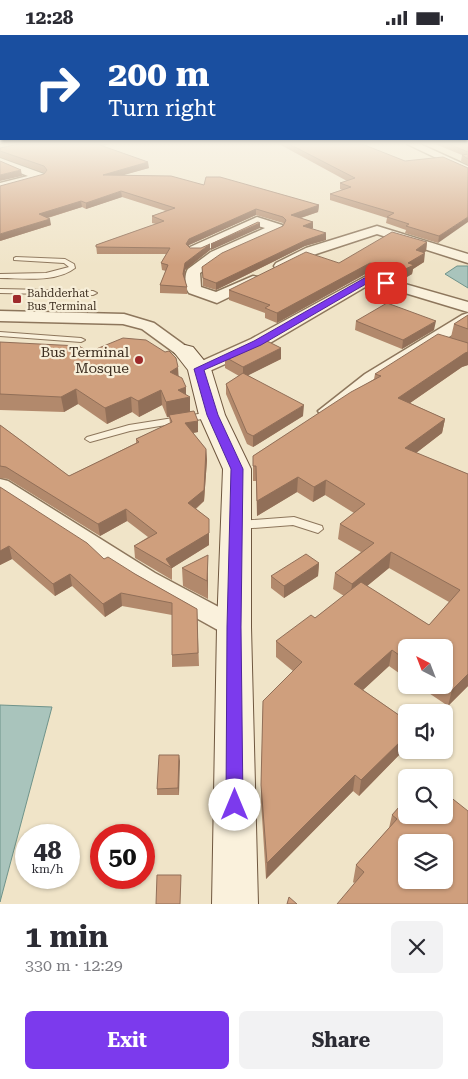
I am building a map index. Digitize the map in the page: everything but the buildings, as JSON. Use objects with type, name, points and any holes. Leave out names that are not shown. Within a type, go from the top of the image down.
[{"type":"main road","points":[[192,360],[212,415],[245,464],[236,526],[234,627],[235,904]]},
{"type":"street","points":[[195,250],[257,221],[277,228],[216,255],[194,272],[194,290],[217,298],[311,251],[377,231],[468,259]]},
{"type":"street","points":[[0,317],[124,319],[148,325],[192,360],[258,343],[370,278],[468,307]]},
{"type":"street","points":[[311,423],[371,377],[442,342],[468,318]]},
{"type":"street","points":[[0,487],[146,579],[234,627]]},
{"type":"lane","points":[[0,276],[53,275],[65,273],[72,269],[72,265],[65,261],[16,259]]},
{"type":"lane","points":[[0,291],[93,293]]},
{"type":"lane","points":[[0,334],[81,340]]},
{"type":"lane","points":[[90,439],[129,428],[212,415]]},
{"type":"lane","points":[[236,526],[294,521],[318,529]]},
{"type":"water","points":[[457,266],[468,266],[468,288],[445,274]]},
{"type":"water","points":[[0,705],[52,707],[21,824],[15,824],[15,846],[0,902]]},
{"type":"place","name":"Bahdderhat Bus Terminal","points":[[17,299]]},
{"type":"place","name":"Bus Terminal Mosque","points":[[139,360]]},
{"type":"route","points":[[235,805],[234,627],[237,469],[212,415],[199,369],[258,343],[370,278],[386,283]]}]
